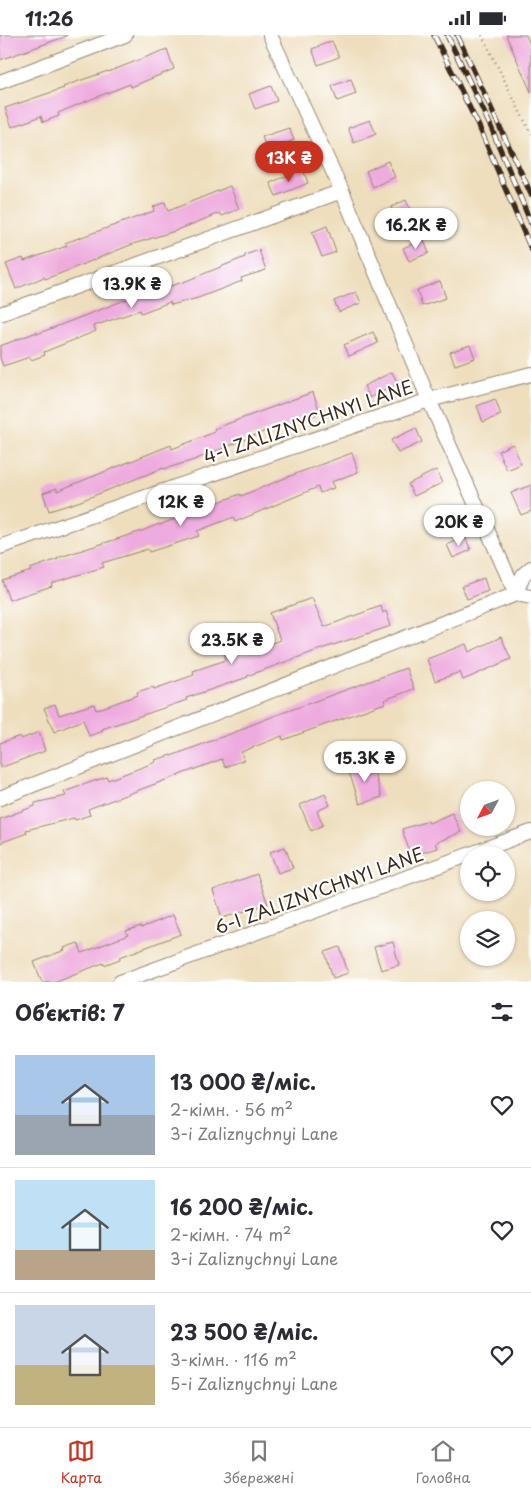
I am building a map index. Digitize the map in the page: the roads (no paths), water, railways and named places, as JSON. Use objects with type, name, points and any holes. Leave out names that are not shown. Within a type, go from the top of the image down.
[{"type":"street","points":[[0,82],[125,35]]},
{"type":"street","points":[[270,35],[342,191],[429,400],[516,594]]},
{"type":"street","points":[[0,314],[342,191]]},
{"type":"street","name":"4-I ZALIZNYCHNYI LANE","points":[[0,547],[429,400],[531,374]]},
{"type":"street","points":[[516,594],[522,575],[531,568]]},
{"type":"street","points":[[0,798],[516,594],[531,597]]},
{"type":"street","name":"6-I ZALIZNYCHNYI LANE","points":[[120,982],[531,832]]},
{"type":"railway","points":[[434,35],[481,131],[531,249]]},
{"type":"railway","points":[[447,35],[491,127],[531,223]]},
{"type":"railway","points":[[457,35],[531,194]]}]
